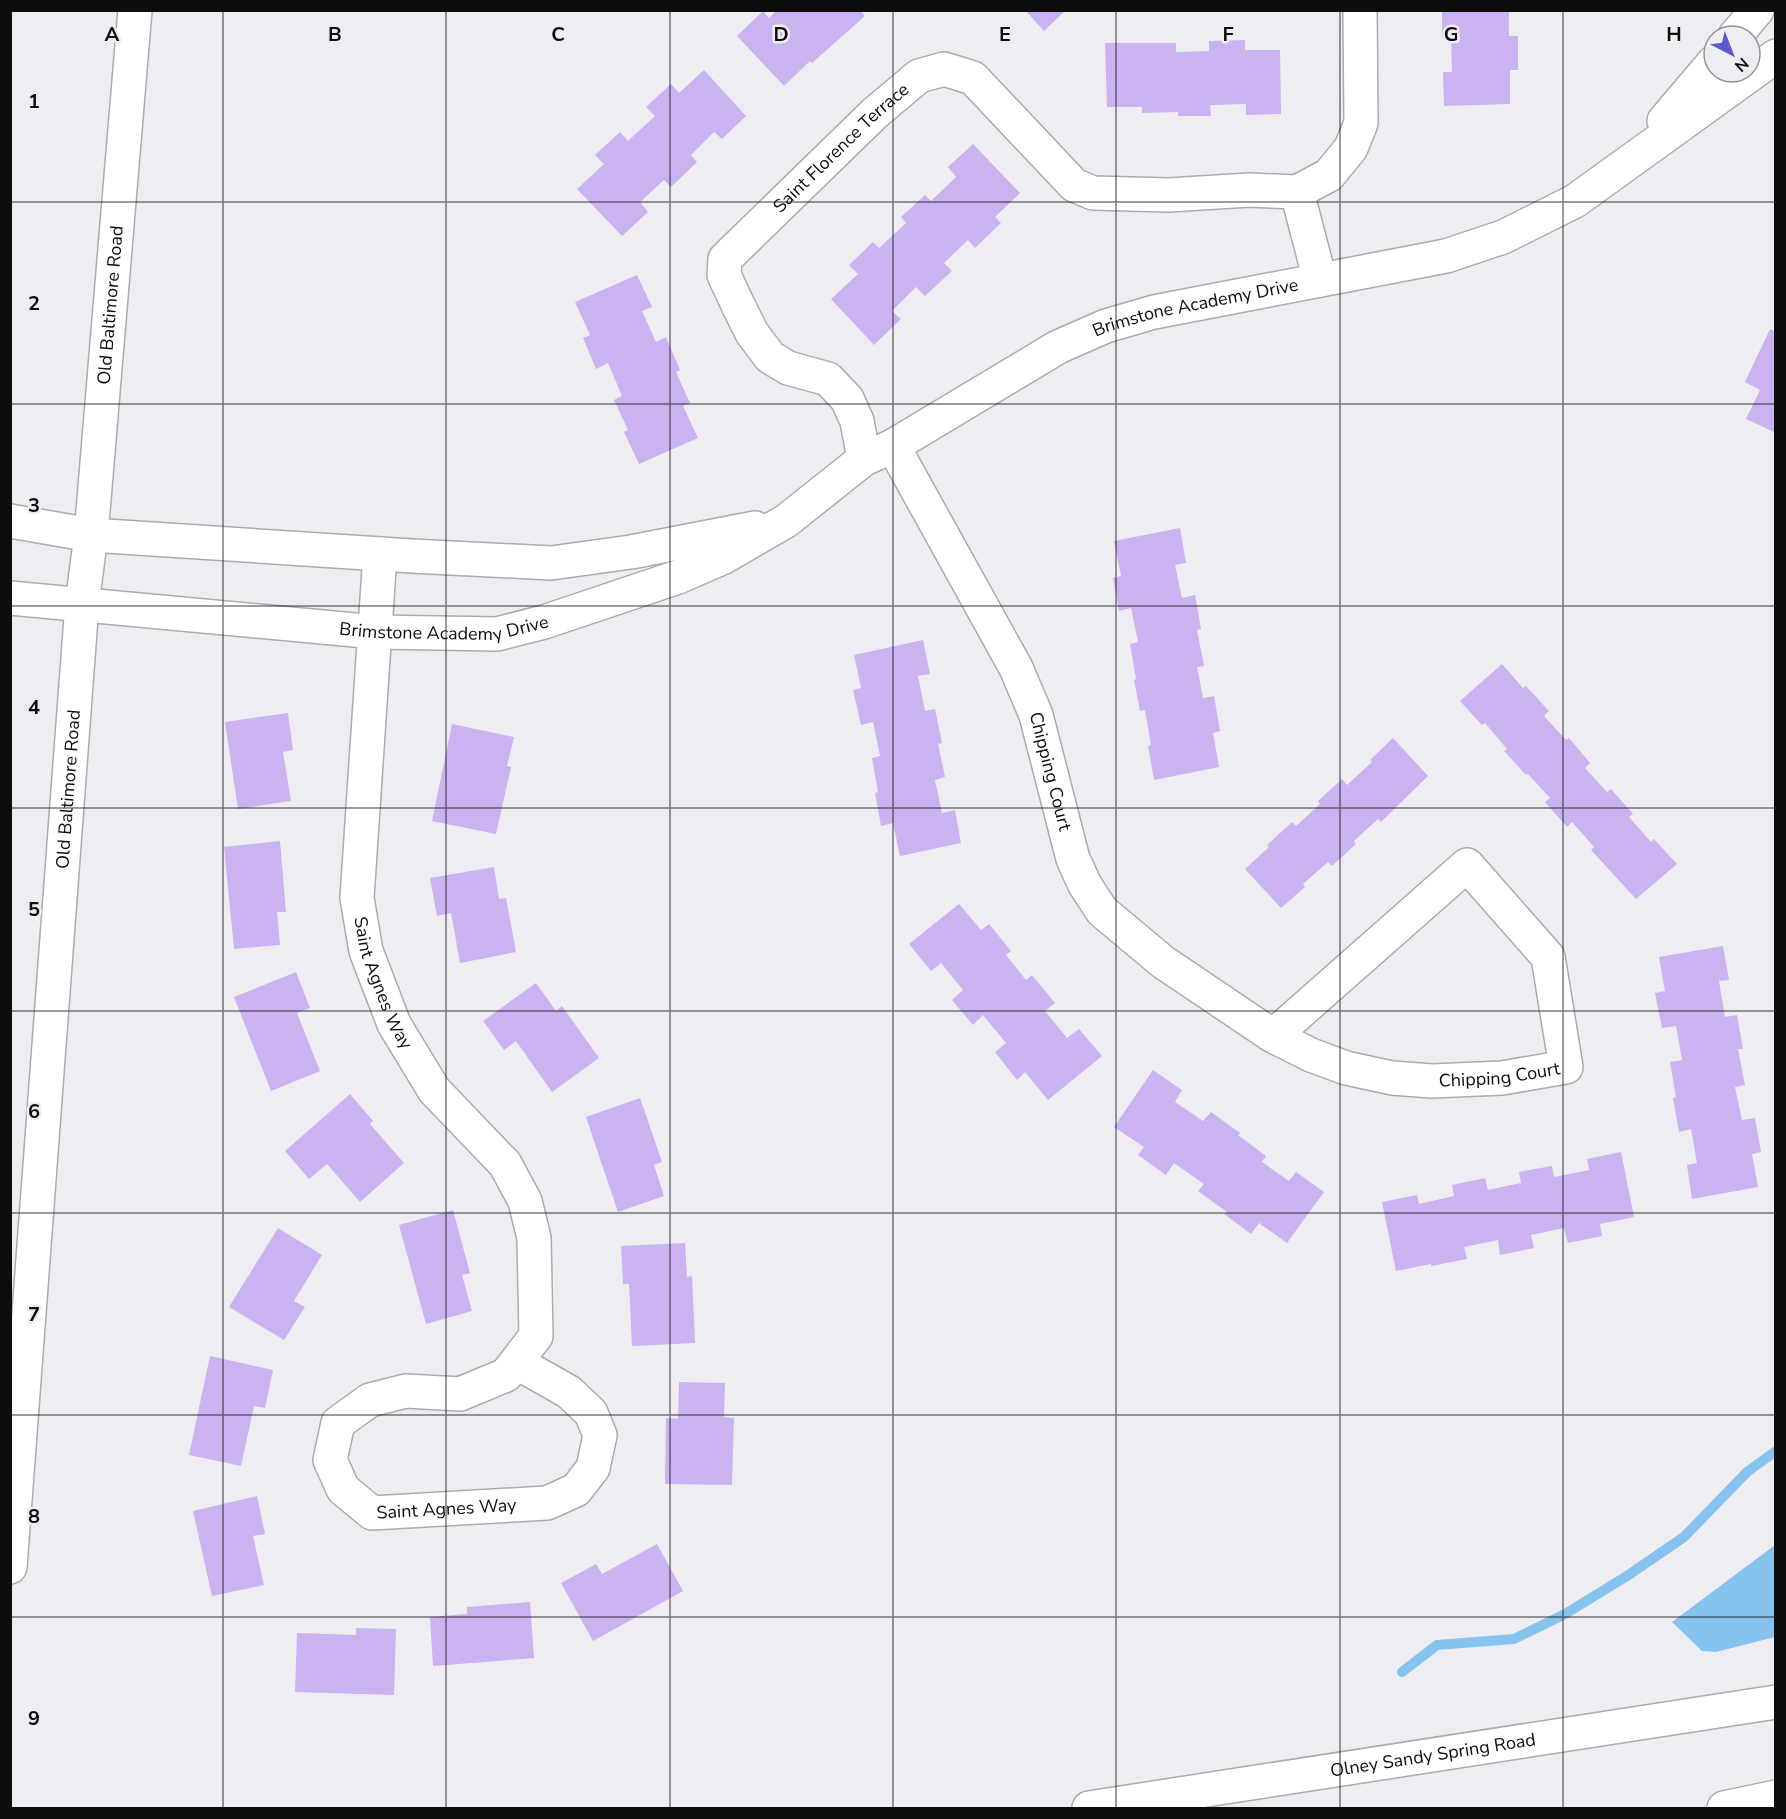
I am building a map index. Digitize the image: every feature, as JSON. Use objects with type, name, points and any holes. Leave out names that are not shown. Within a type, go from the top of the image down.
[{"type":"street","name":"Old Baltimore Road","points":[[10,1567],[82,604],[92,535],[135,10]]},
{"type":"street","points":[[1320,280],[1297,192],[1329,175],[1351,148],[1360,123],[1360,10]]},
{"type":"street","points":[[1745,24],[1757,10]]},
{"type":"street","name":"Brimstone Academy Drive","points":[[10,598],[376,632],[496,634],[544,622],[678,577],[723,557],[786,521],[864,459],[893,446],[1058,347],[1106,326],[1154,312],[1446,256],[1503,237],[1575,201],[1776,56]]},
{"type":"street","name":"Saint Florence Terrace","points":[[864,459],[857,421],[847,399],[828,379],[788,368],[770,357],[752,333],[724,275],[725,260],[875,113],[919,76],[944,69],[973,78],[1074,185],[1093,192],[1168,195],[1249,190],[1297,192]]},
{"type":"street","name":"Brimstone Academy Drive","points":[[1632,159],[1702,76]]},
{"type":"street","name":"Chipping Court","points":[[893,446],[1016,668],[1036,715],[1073,859],[1102,911],[1154,955],[1273,1036],[1311,1055],[1346,1068],[1392,1078],[1432,1081],[1502,1078],[1566,1067],[1548,957],[1467,865],[1273,1036]]},
{"type":"street","name":"Brimstone Academy Drive","points":[[10,521],[92,535],[552,563],[674,545],[786,521]]},
{"type":"street","name":"Saint Agnes Way","points":[[380,554],[357,898],[366,951],[394,1024],[434,1090],[505,1164],[525,1201],[534,1238],[536,1336],[516,1362],[506,1375],[460,1394],[406,1391],[370,1400],[338,1423],[330,1460],[343,1489],[372,1513],[547,1503],[576,1490],[593,1468],[600,1435],[591,1413],[569,1392],[516,1362]]},
{"type":"street","name":"Olney Sandy Spring Road","points":[[1089,1809],[1776,1702]]},
{"type":"street","points":[[1724,1809],[1776,1797]]},
{"type":"water","points":[[1775,1545],[1775,1637],[1716,1652],[1702,1651],[1672,1622]]},
{"type":"building","points":[[777,10],[860,10],[865,16],[812,63],[810,61],[784,86],[737,36],[763,11],[769,18]]},
{"type":"building","points":[[1025,10],[1066,10],[1044,31]]},
{"type":"building","points":[[1442,10],[1509,10],[1509,36],[1518,36],[1518,70],[1510,70],[1510,104],[1444,106],[1443,72],[1452,72],[1451,38],[1442,37]]},
{"type":"building","points":[[1245,40],[1245,50],[1280,50],[1281,114],[1246,115],[1246,104],[1210,105],[1211,116],[1178,116],[1178,112],[1142,113],[1142,107],[1107,107],[1105,43],[1176,43],[1176,52],[1209,51],[1209,41]]},
{"type":"building","points":[[704,70],[746,116],[722,139],[714,132],[691,155],[697,162],[671,187],[664,180],[640,202],[648,212],[622,236],[577,189],[604,164],[595,155],[620,132],[628,141],[655,116],[646,107],[671,84],[679,93]]},
{"type":"building","points":[[973,144],[1020,193],[995,217],[1001,223],[975,248],[968,240],[944,263],[952,271],[925,296],[916,287],[892,311],[901,319],[874,345],[831,299],[858,274],[849,265],[873,242],[879,248],[906,223],[901,217],[925,195],[931,201],[956,177],[948,167]]},
{"type":"building","points":[[637,275],[652,307],[642,311],[656,342],[666,337],[680,370],[676,372],[690,403],[683,406],[698,438],[639,464],[624,432],[628,430],[614,400],[622,396],[608,363],[596,369],[583,338],[590,335],[575,302]]},
{"type":"building","points":[[1770,329],[1776,332],[1776,433],[1746,419],[1760,390],[1745,382]]},
{"type":"building","points":[[1180,528],[1186,563],[1175,565],[1182,598],[1195,595],[1201,629],[1197,630],[1204,666],[1197,667],[1203,698],[1214,696],[1220,731],[1213,733],[1219,767],[1154,780],[1145,710],[1140,711],[1134,680],[1136,679],[1130,644],[1138,642],[1131,608],[1119,611],[1113,578],[1121,576],[1114,541]]},
{"type":"building","points":[[923,640],[930,674],[918,676],[925,711],[935,709],[942,743],[938,744],[945,777],[935,780],[942,813],[955,810],[961,843],[900,856],[893,823],[881,826],[872,758],[880,756],[873,722],[861,725],[853,690],[861,688],[854,655]]},
{"type":"building","points":[[1502,664],[1523,688],[1526,686],[1549,711],[1544,716],[1566,740],[1569,738],[1590,763],[1585,768],[1607,792],[1611,789],[1633,814],[1629,817],[1651,842],[1654,839],[1677,864],[1636,899],[1591,850],[1594,847],[1572,822],[1567,827],[1545,802],[1550,798],[1504,751],[1507,749],[1485,723],[1482,725],[1460,701]]},
{"type":"building","points":[[288,713],[293,750],[283,752],[291,801],[238,809],[225,722]]},
{"type":"building","points":[[452,724],[514,737],[507,766],[511,767],[496,834],[432,821]]},
{"type":"building","points":[[1393,738],[1428,776],[1381,822],[1378,819],[1354,841],[1356,844],[1332,866],[1328,862],[1303,884],[1305,887],[1281,908],[1245,869],[1292,822],[1296,826],[1320,804],[1318,801],[1342,779],[1347,785]]},
{"type":"building","points":[[280,841],[286,912],[277,912],[280,945],[234,949],[224,847]]},
{"type":"building","points":[[494,867],[499,899],[506,898],[516,952],[460,963],[451,913],[437,916],[430,878]]},
{"type":"building","points":[[959,904],[981,930],[989,924],[1011,951],[1006,955],[1026,980],[1032,975],[1055,1003],[1045,1011],[1067,1038],[1079,1029],[1102,1056],[1048,1100],[1025,1072],[1017,1080],[995,1052],[1006,1043],[983,1015],[973,1025],[952,1000],[963,990],[941,963],[931,971],[909,944]]},
{"type":"building","points":[[1723,946],[1729,980],[1719,981],[1725,1017],[1737,1015],[1743,1049],[1738,1049],[1745,1085],[1735,1087],[1742,1120],[1755,1118],[1761,1152],[1752,1154],[1758,1187],[1692,1199],[1687,1165],[1697,1163],[1691,1129],[1679,1132],[1670,1062],[1682,1060],[1676,1026],[1662,1028],[1655,993],[1665,991],[1659,957]]},
{"type":"building","points":[[296,972],[310,1008],[297,1013],[320,1071],[271,1091],[234,997]]},
{"type":"building","points":[[536,983],[556,1011],[562,1006],[599,1058],[552,1092],[516,1041],[504,1050],[483,1021]]},
{"type":"building","points":[[1153,1070],[1182,1090],[1175,1102],[1203,1121],[1211,1112],[1266,1156],[1262,1162],[1289,1181],[1296,1172],[1324,1192],[1287,1243],[1259,1223],[1251,1234],[1224,1214],[1227,1212],[1198,1191],[1204,1184],[1174,1163],[1166,1175],[1138,1155],[1144,1147],[1114,1127]]},
{"type":"building","points":[[350,1094],[373,1121],[370,1124],[404,1163],[360,1202],[327,1164],[309,1179],[285,1151]]},
{"type":"building","points":[[640,1098],[662,1162],[654,1165],[664,1196],[618,1212],[586,1117]]},
{"type":"building","points":[[1621,1152],[1634,1217],[1600,1224],[1602,1236],[1568,1243],[1564,1228],[1531,1235],[1534,1248],[1500,1255],[1498,1240],[1464,1247],[1467,1259],[1396,1271],[1382,1202],[1417,1195],[1419,1204],[1454,1196],[1452,1185],[1485,1178],[1488,1190],[1521,1183],[1519,1172],[1552,1166],[1554,1177],[1589,1170],[1587,1159]]},
{"type":"building","points":[[453,1210],[470,1273],[462,1275],[472,1311],[426,1324],[399,1225]]},
{"type":"building","points":[[278,1228],[322,1255],[294,1301],[305,1307],[284,1340],[229,1307]]},
{"type":"building","points":[[685,1243],[687,1277],[692,1276],[695,1343],[632,1346],[629,1284],[623,1284],[621,1246]]},
{"type":"building","points":[[210,1356],[273,1370],[265,1408],[254,1406],[241,1466],[189,1455]]},
{"type":"building","points":[[679,1382],[725,1383],[724,1417],[734,1418],[732,1485],[665,1484],[666,1418],[678,1419]]},
{"type":"building","points":[[257,1496],[265,1534],[253,1536],[264,1585],[212,1596],[193,1511]]},
{"type":"building","points":[[657,1544],[683,1591],[593,1641],[561,1583],[596,1564],[602,1574]]},
{"type":"building","points":[[530,1602],[534,1658],[433,1666],[430,1617],[467,1614],[467,1607]]},
{"type":"building","points":[[356,1628],[396,1629],[394,1695],[295,1692],[297,1633],[356,1635]]},
{"type":"waterway","points":[[1402,1672],[1437,1645],[1514,1639],[1565,1614],[1684,1537],[1747,1472],[1776,1451]]}]
